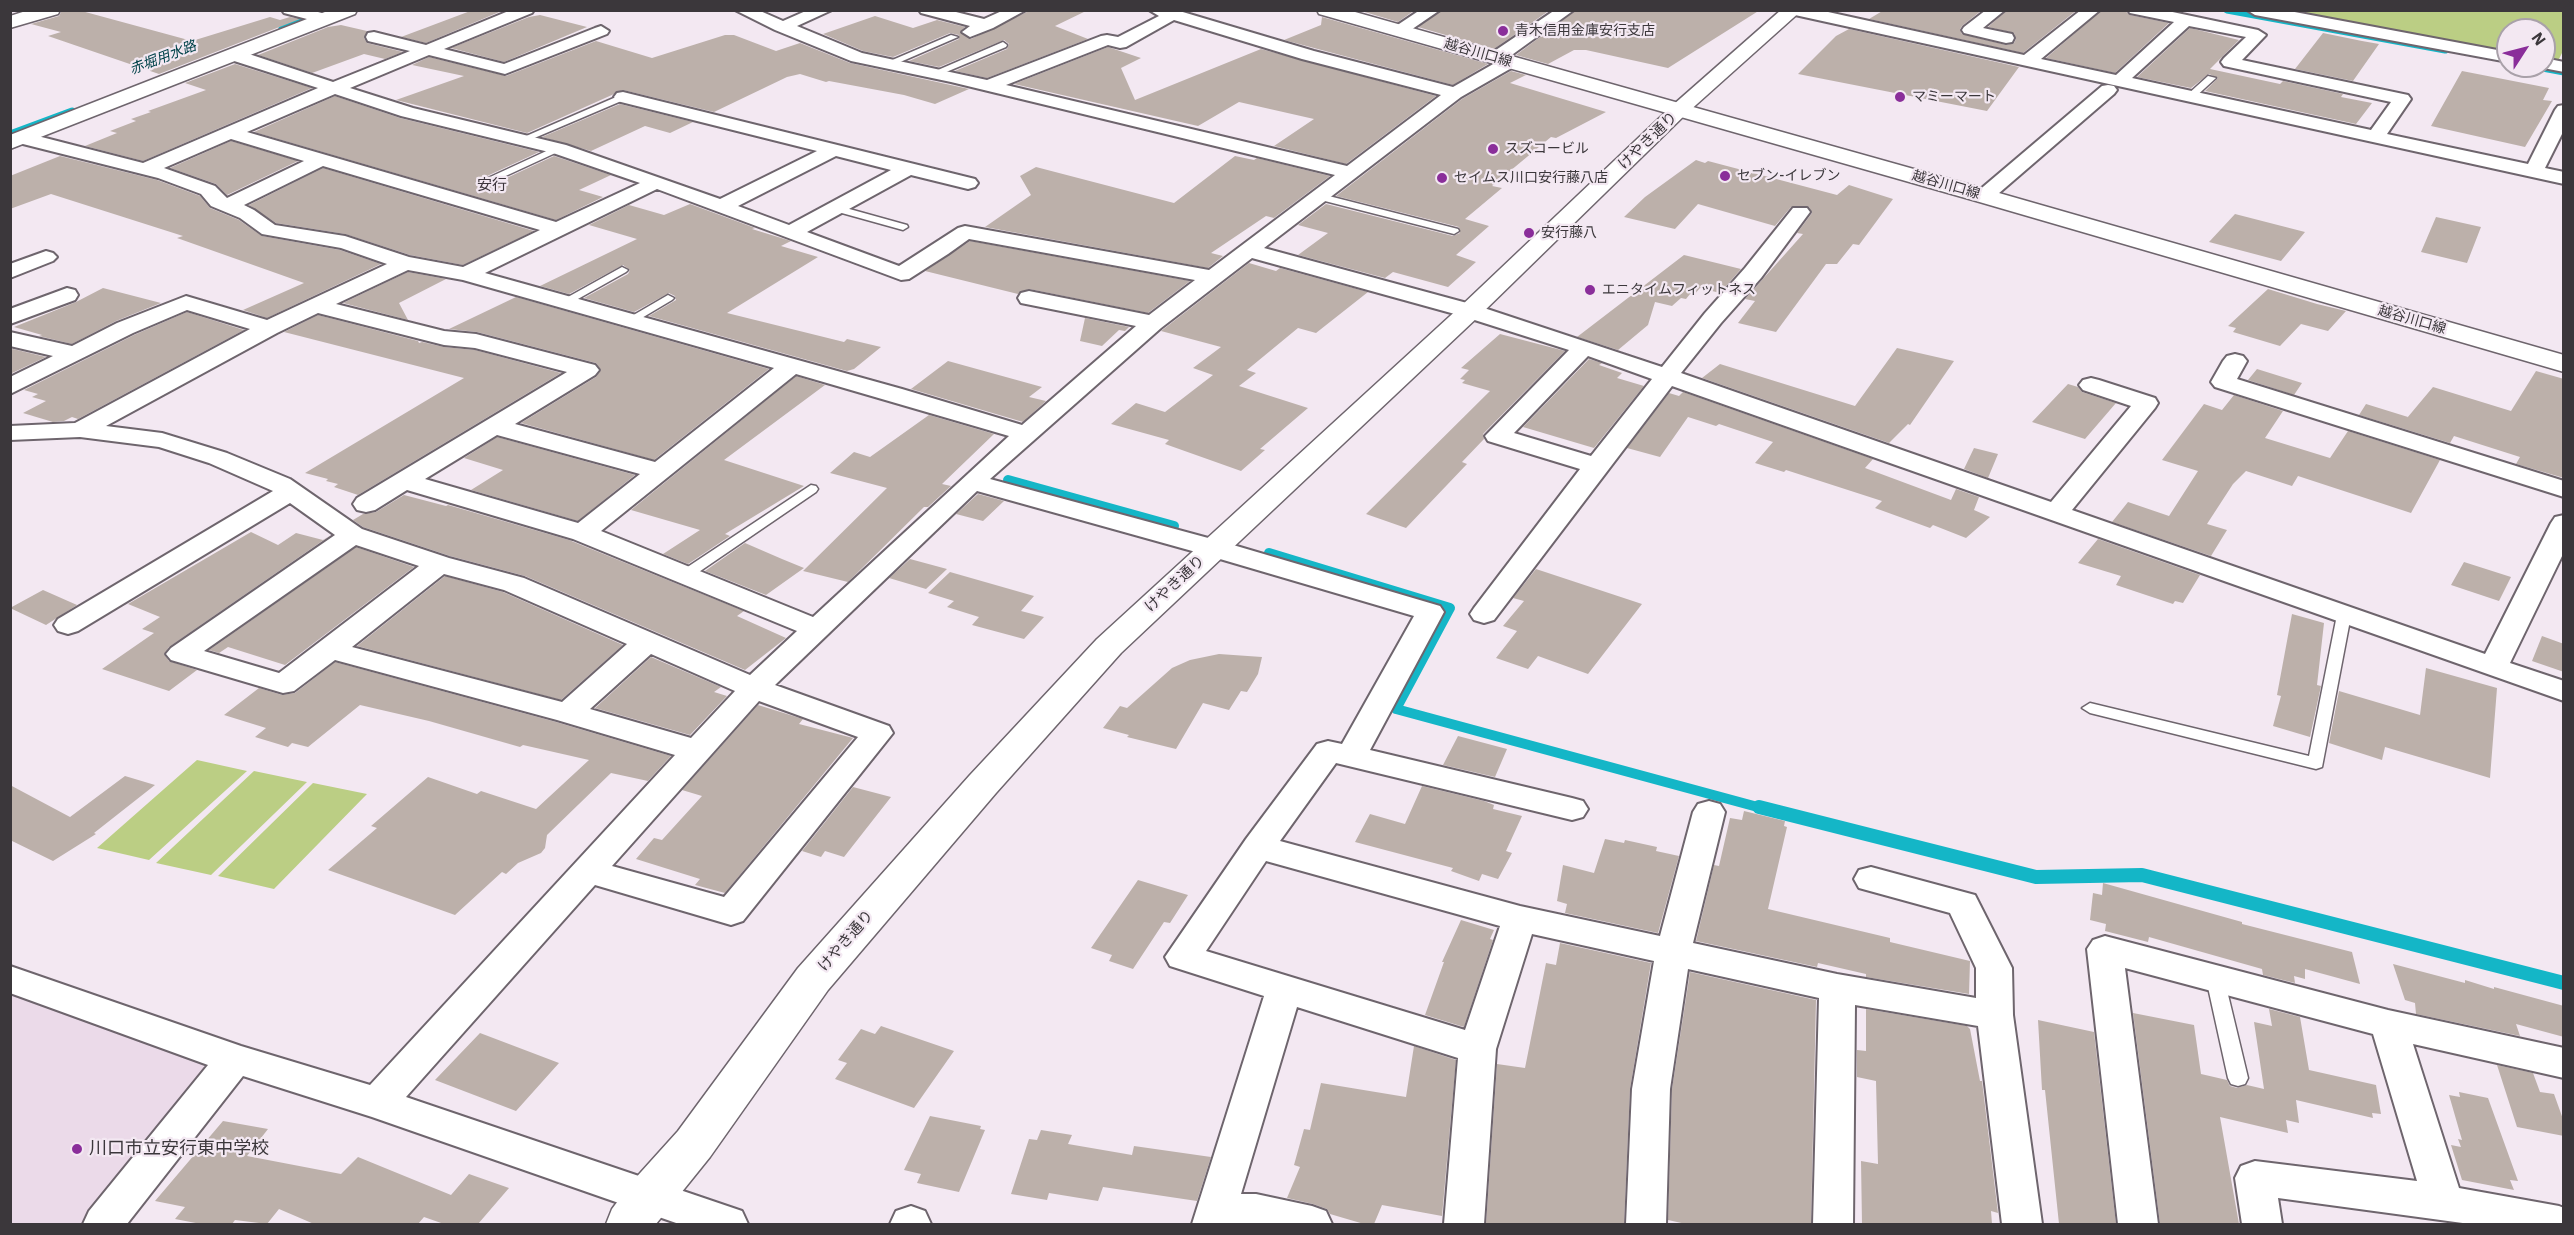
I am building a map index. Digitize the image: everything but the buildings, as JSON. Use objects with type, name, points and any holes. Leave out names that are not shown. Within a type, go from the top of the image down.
[{"type":"street","points":[[10,22],[51,10]]},
{"type":"street","points":[[16,141],[348,10]]},
{"type":"street","points":[[145,169],[334,88],[526,10]]},
{"type":"street","points":[[743,10],[829,47],[888,64],[936,73],[1351,173]]},
{"type":"street","points":[[781,27],[824,10]]},
{"type":"street","points":[[927,10],[987,25]]},
{"type":"street","points":[[959,36],[1018,10]]},
{"type":"street","name":"越谷川口線","points":[[1326,10],[1680,109],[2564,364]]},
{"type":"street","points":[[1399,31],[1432,10]]},
{"type":"street","points":[[378,1103],[695,750],[754,688],[972,482],[1153,323],[1566,10]]},
{"type":"street","points":[[1794,10],[2027,61],[2113,86],[2190,97],[2564,178]]},
{"type":"street","name":"けやき通り","points":[[639,1210],[694,1144],[813,980],[982,784],[1109,646],[1470,311],[1680,109],[1794,10]]},
{"type":"street","points":[[1997,10],[1970,30],[2046,47]]},
{"type":"street","points":[[2027,61],[2092,10]]},
{"type":"street","points":[[2136,10],[2258,34],[2230,62],[2402,99],[2375,137]]},
{"type":"street","points":[[2255,10],[2496,55]]},
{"type":"street","points":[[297,12],[324,19]]},
{"type":"street","points":[[988,86],[1107,40],[1120,43],[1164,13],[1308,55],[1455,93]]},
{"type":"street","points":[[1984,196],[2113,86],[2186,20]]},
{"type":"street","points":[[374,37],[505,69],[601,31]]},
{"type":"street","points":[[234,55],[407,112],[559,149],[901,274],[941,250],[965,232],[1213,277]]},
{"type":"street","points":[[623,97],[905,170],[968,183]]},
{"type":"street","points":[[2534,172],[2564,110]]},
{"type":"street","points":[[230,133],[558,229]]},
{"type":"street","points":[[16,141],[145,169],[208,190],[218,202],[247,214],[269,230],[345,242],[405,263],[466,274],[894,394],[1027,434]]},
{"type":"street","points":[[720,207],[831,151]]},
{"type":"street","points":[[227,206],[321,160]]},
{"type":"street","points":[[790,233],[905,170]]},
{"type":"street","points":[[466,274],[655,183]]},
{"type":"street","points":[[1484,614],[1596,466],[1800,212]]},
{"type":"street","points":[[1250,251],[1470,311],[1584,347],[2564,693]]},
{"type":"street","points":[[10,272],[46,257]]},
{"type":"street","points":[[80,429],[269,328],[405,263]]},
{"type":"street","points":[[10,317],[67,295]]},
{"type":"street","points":[[1029,298],[1153,323]]},
{"type":"street","points":[[10,387],[125,328],[186,303],[269,328]]},
{"type":"street","points":[[316,306],[444,338],[476,341],[587,370],[366,504]]},
{"type":"street","points":[[10,339],[75,354]]},
{"type":"street","points":[[1584,347],[1497,436],[1596,466]]},
{"type":"street","points":[[2235,361],[2223,382],[2564,489]]},
{"type":"street","points":[[582,533],[791,366]]},
{"type":"street","points":[[2056,513],[2146,403],[2091,385]]},
{"type":"street","points":[[493,426],[659,471]]},
{"type":"street","points":[[10,433],[80,429],[162,440],[218,458],[281,484],[353,535],[440,564],[514,584],[754,688],[878,733],[731,912],[587,871]]},
{"type":"street","points":[[403,481],[582,533],[818,629]]},
{"type":"street","points":[[972,482],[1213,548],[1430,612],[1351,756]]},
{"type":"street","points":[[68,625],[291,491]]},
{"type":"street","points":[[2493,668],[2564,523]]},
{"type":"street","points":[[353,535],[181,654],[283,684],[440,564]]},
{"type":"street","points":[[568,712],[648,641]]},
{"type":"street","points":[[330,650],[568,712],[695,750]]},
{"type":"street","points":[[1477,1049],[1183,957],[1258,847],[1328,751],[1572,809]]},
{"type":"street","points":[[1646,1224],[1650,1089],[1673,953],[1709,812]]},
{"type":"street","points":[[1258,847],[1520,919],[1837,988],[1995,1015]]},
{"type":"street","points":[[1871,879],[1963,904],[1994,968],[1995,1015],[2022,1224]]},
{"type":"street","points":[[1464,1224],[1477,1049],[1520,919]]},
{"type":"street","points":[[2138,1224],[2105,949],[2388,1024],[2564,1063]]},
{"type":"street","points":[[10,980],[234,1059],[378,1103],[639,1210],[728,1224]]},
{"type":"street","points":[[1833,1224],[1837,988]]},
{"type":"street","points":[[1284,989],[1215,1218],[1256,1212],[1312,1224]]},
{"type":"street","points":[[2388,1024],[2443,1202]]},
{"type":"street","points":[[104,1224],[234,1059]]},
{"type":"street","points":[[2262,1224],[2255,1178],[2443,1202],[2559,1224]]},
{"type":"lane","points":[[888,64],[959,36]]},
{"type":"lane","points":[[936,73],[1003,45]]},
{"type":"lane","points":[[2190,97],[2211,78]]},
{"type":"lane","points":[[522,140],[623,97]]},
{"type":"lane","points":[[493,178],[559,149]]},
{"type":"lane","points":[[1321,196],[1454,231]]},
{"type":"lane","points":[[835,208],[903,227]]},
{"type":"lane","points":[[565,302],[622,270]]},
{"type":"lane","points":[[632,321],[668,298]]},
{"type":"lane","points":[[685,575],[811,489]]},
{"type":"lane","points":[[2090,708],[2316,763],[2344,615]]},
{"type":"lane","points":[[2214,978],[2238,1078]]},
{"type":"shaded area","name":"川口市立安行東中学校","points":[[11,987],[202,1055],[205,1073],[81,1224],[11,1224]]},
{"type":"green space","points":[[2272,11],[2563,11],[2563,51],[2559,59],[2556,59],[2556,18],[2496,18],[2496,52]]},
{"type":"green space","points":[[197,760],[247,771],[149,860],[97,848]]},
{"type":"green space","points":[[254,771],[307,782],[211,875],[156,863]]},
{"type":"green space","points":[[313,783],[367,794],[274,889],[218,876]]},
{"type":"waterway","name":"赤堀用水路","points":[[282,29],[326,10]]},
{"type":"waterway","points":[[2227,10],[2445,50]]},
{"type":"waterway","points":[[2556,70],[2564,72]]},
{"type":"waterway","name":"赤堀用水路","points":[[10,134],[72,111]]},
{"type":"waterway","points":[[1008,480],[1174,526]]},
{"type":"waterway","points":[[1269,553],[1450,608],[1396,709],[1765,809]]},
{"type":"waterway","points":[[1759,807],[2036,877],[2142,875],[2564,983]]},
{"type":"place","name":"青木信用金庫安行支店","points":[[1503,31]]},
{"type":"place","name":"マミーマート","points":[[1900,97]]},
{"type":"place","name":"スズコービル","points":[[1493,149]]},
{"type":"place","name":"セブン-イレブン","points":[[1725,176]]},
{"type":"place","name":"セイムス川口安行藤八店","points":[[1442,178]]},
{"type":"place","name":"安行藤八","points":[[1529,233]]},
{"type":"place","name":"エニタイムフィットネス","points":[[1590,290]]},
{"type":"place","name":"川口市立安行東中学校","points":[[77,1149]]},
{"type":"district","name":"安行","points":[[492,186]]}]
